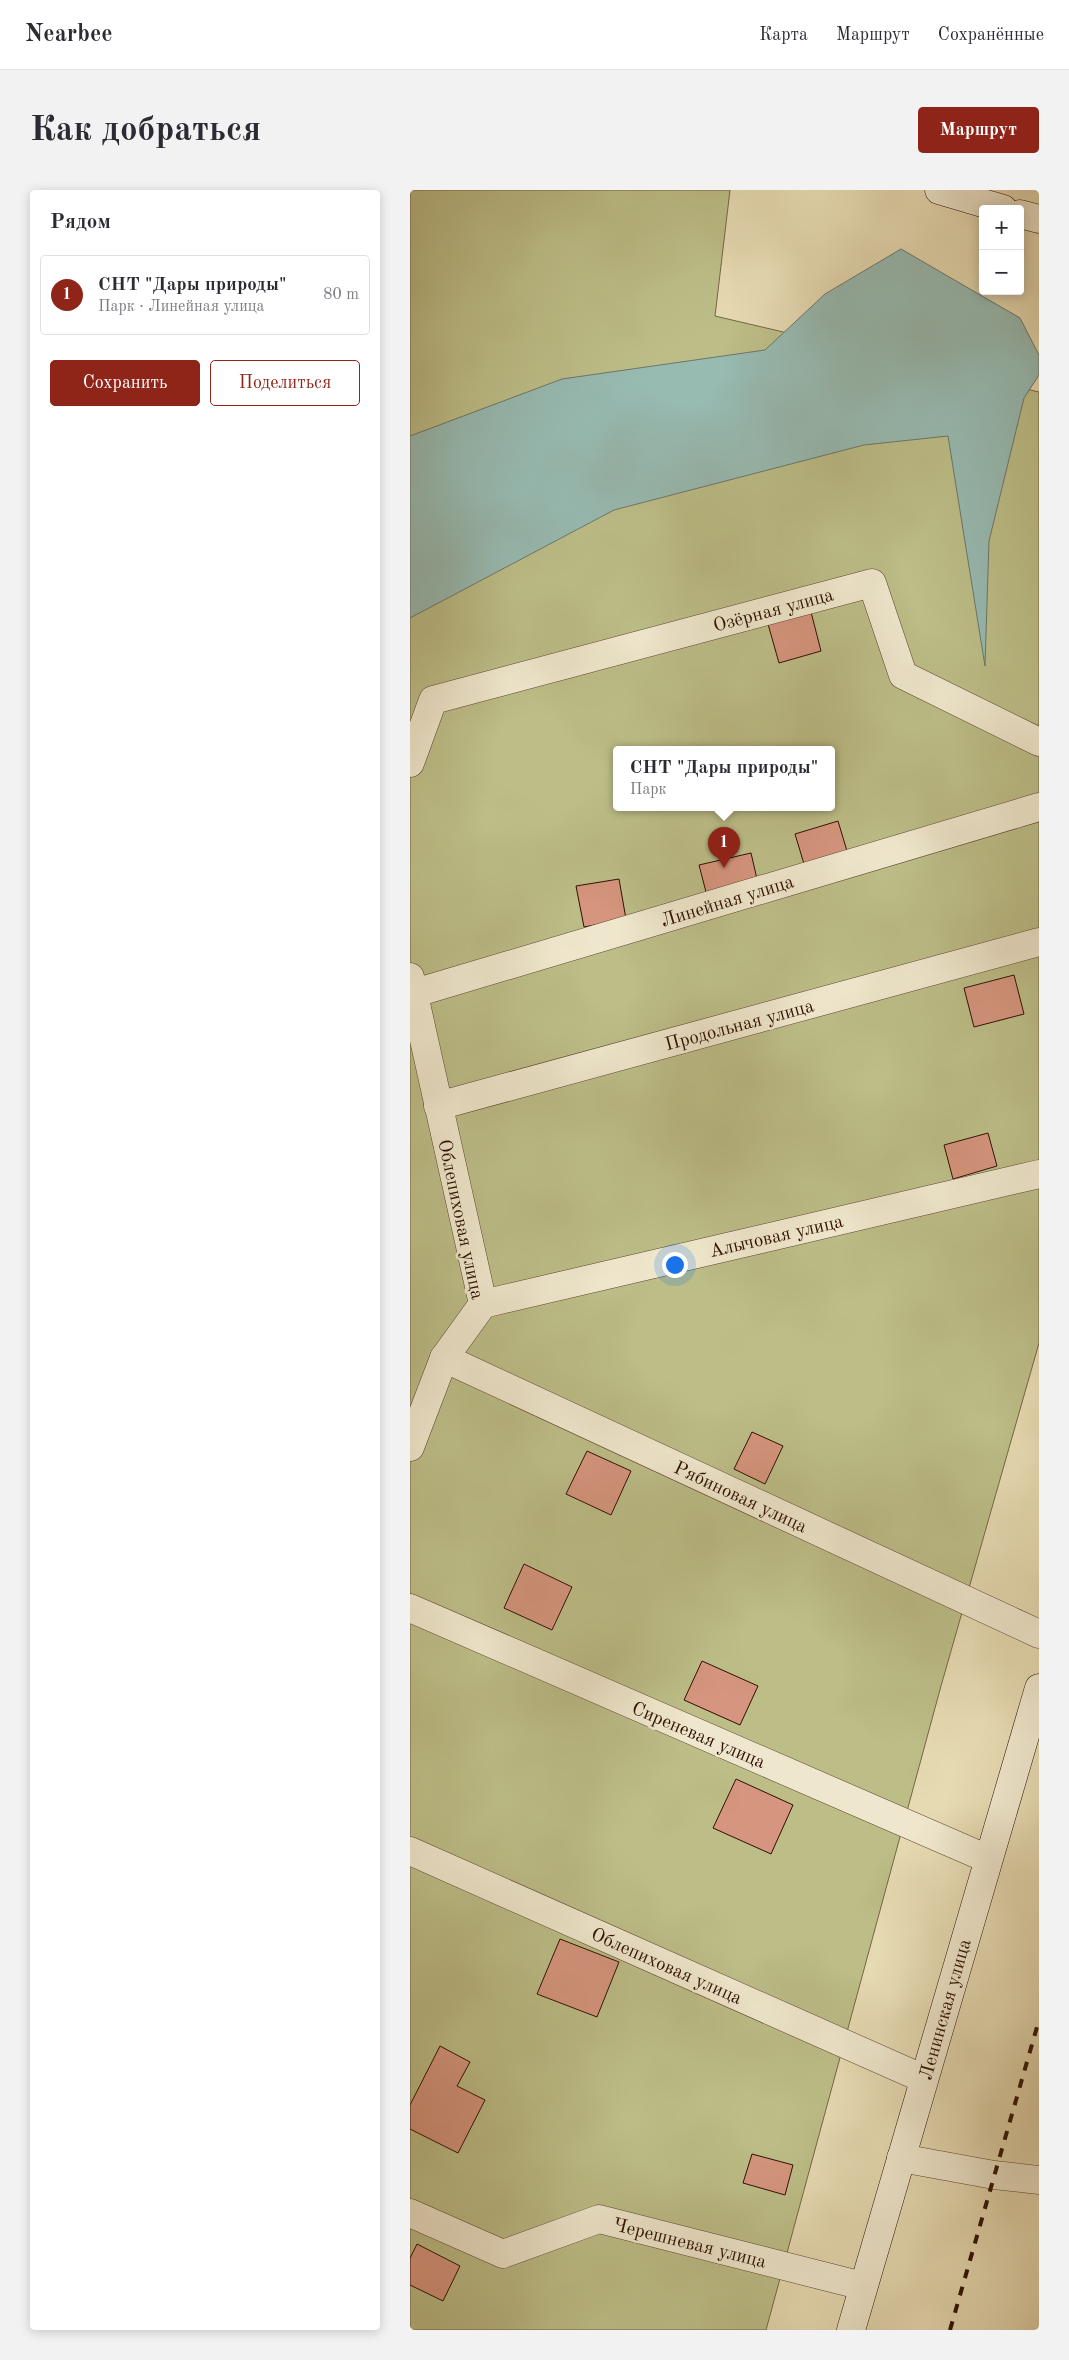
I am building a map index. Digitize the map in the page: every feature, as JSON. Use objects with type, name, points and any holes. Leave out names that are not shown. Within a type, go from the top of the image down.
[{"type":"street","points":[[940,190],[990,205]]},
{"type":"street","points":[[1024,215],[1039,219]]},
{"type":"street","name":"Озёрная улица","points":[[410,763],[434,700],[872,583],[903,675],[1039,742]]},
{"type":"street","name":"Линейная улица","points":[[412,985],[1039,807]]},
{"type":"street","name":"Продольная улица","points":[[438,1106],[1039,942]]},
{"type":"street","name":"Облепиховая улица","points":[[410,1446],[444,1358],[484,1304],[412,985]]},
{"type":"street","name":"Алычовая улица","points":[[484,1304],[1039,1174]]},
{"type":"street","name":"Рябиновая улица","points":[[444,1358],[1039,1634]]},
{"type":"street","name":"Сиреневая улица","points":[[410,1608],[988,1859]]},
{"type":"street","name":"Ленинская улица","points":[[850,2330],[1039,1688]]},
{"type":"street","name":"Облепиховая улица","points":[[410,1851],[924,2079]]},
{"type":"street","points":[[900,2158],[994,2175],[1039,2180]]},
{"type":"street","name":"Черешневая улица","points":[[410,2213],[503,2254],[599,2219],[863,2286]]},
{"type":"green space","points":[[410,190],[730,190],[715,316],[1039,392],[1039,1343],[941,1686],[766,2330],[410,2330]]},
{"type":"water","points":[[901,249],[1020,318],[1039,355],[1039,375],[1024,398],[989,541],[985,666],[948,436],[864,445],[614,510],[410,618],[410,436],[562,379],[765,350],[825,294]]},
{"type":"building","points":[[811,612],[821,651],[779,663],[768,624]]},
{"type":"building","points":[[838,821],[847,851],[804,864],[795,834]]},
{"type":"building","points":[[751,853],[757,879],[706,892],[699,865]]},
{"type":"building","points":[[619,879],[626,919],[584,927],[576,886]]},
{"type":"building","points":[[1014,975],[1024,1014],[974,1027],[964,988]]},
{"type":"building","points":[[988,1133],[997,1166],[953,1179],[944,1145]]},
{"type":"building","points":[[752,1432],[783,1446],[765,1484],[734,1469]]},
{"type":"building","points":[[587,1451],[631,1471],[611,1515],[566,1494]]},
{"type":"building","points":[[524,1564],[572,1587],[552,1630],[504,1608]]},
{"type":"building","points":[[702,1661],[758,1686],[740,1725],[684,1700]]},
{"type":"building","points":[[736,1779],[793,1805],[771,1854],[713,1828]]},
{"type":"building","points":[[560,1939],[619,1962],[597,2017],[537,1994]]},
{"type":"building","points":[[440,2046],[470,2062],[457,2086],[485,2100],[458,2153],[410,2129],[410,2105]]},
{"type":"building","points":[[752,2154],[793,2165],[785,2195],[743,2183]]},
{"type":"building","points":[[417,2244],[460,2266],[443,2301],[410,2285],[410,2258]]},
{"type":"railway","points":[[950,2330],[1039,2020]]},
{"type":"place","name":"СНТ \"Дары природы\"","points":[[724,868]]}]
